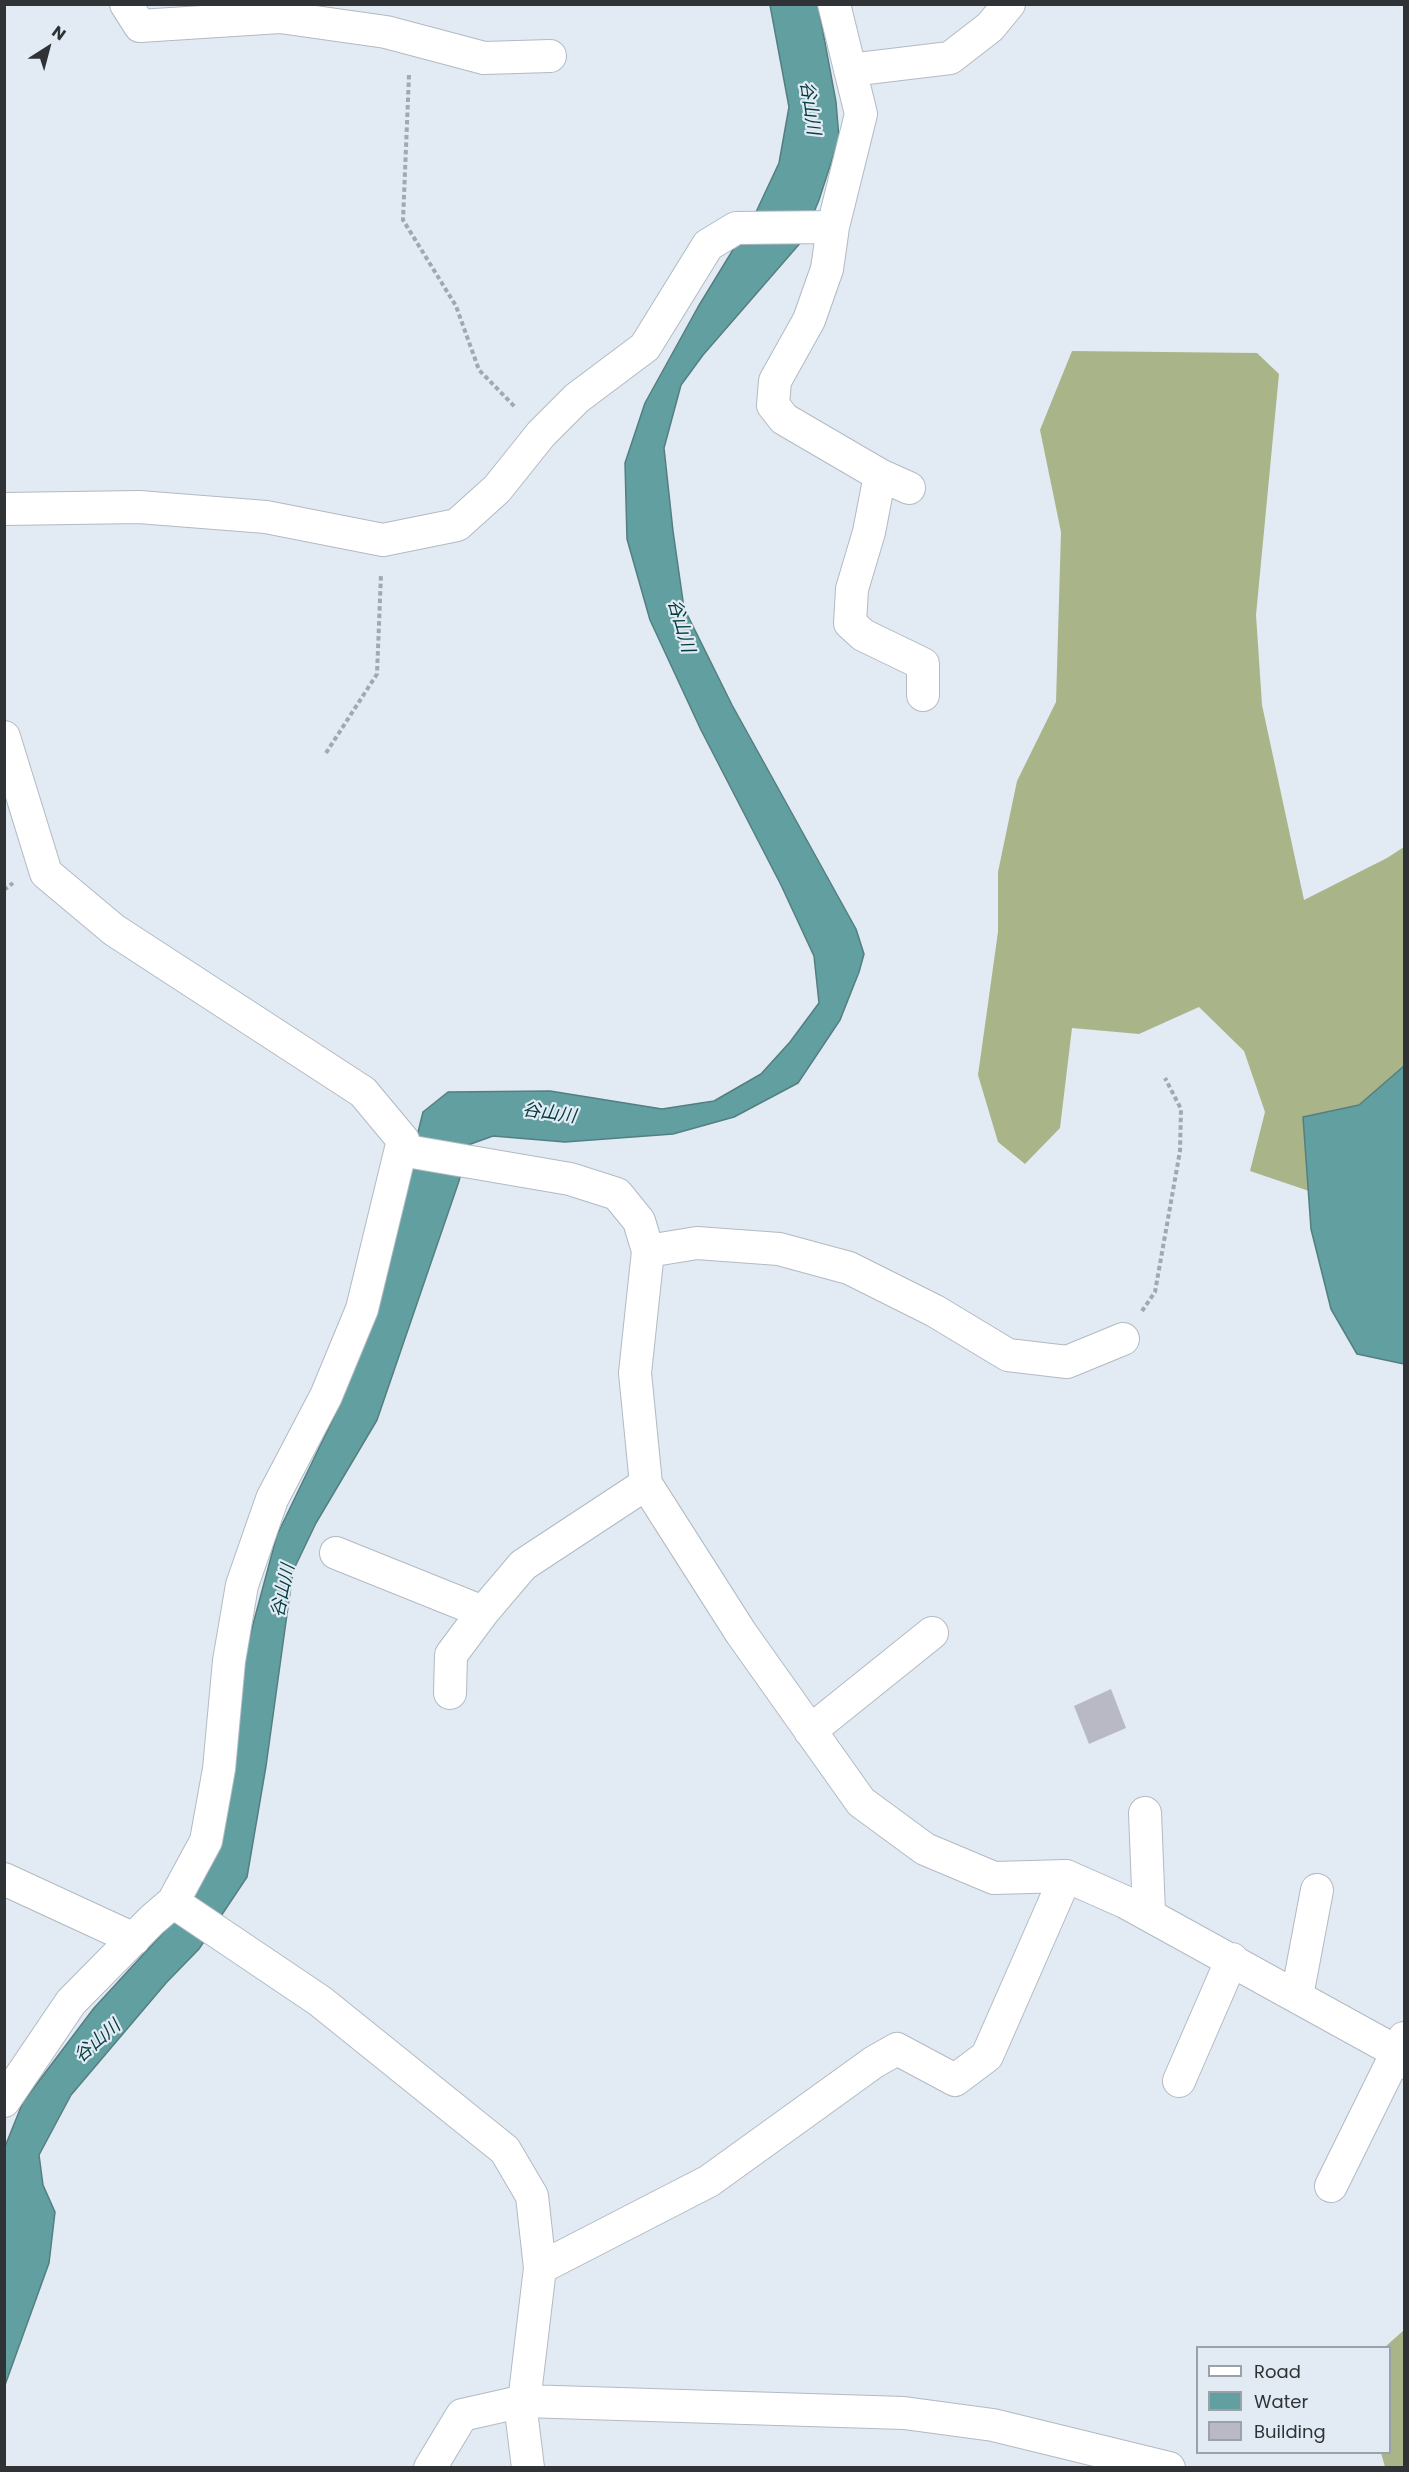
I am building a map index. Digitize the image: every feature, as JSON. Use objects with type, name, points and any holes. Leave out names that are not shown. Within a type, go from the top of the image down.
[{"type":"street","points":[[126,4],[140,26],[280,17],[386,32],[484,58],[550,56]]},
{"type":"street","points":[[834,4],[861,114],[833,227],[827,268],[809,320],[776,381],[772,405],[784,419],[880,475],[909,488]]},
{"type":"street","points":[[850,70],[950,58],[990,27],[1009,4]]},
{"type":"street","points":[[4,509],[139,507],[266,517],[383,540],[457,525],[497,489],[541,434],[577,398],[645,347],[708,245],[736,228],[833,227]]},
{"type":"street","points":[[880,475],[869,532],[852,589],[850,624],[863,635],[922,664],[923,695]]},
{"type":"street","points":[[4,2101],[71,2002],[173,1902],[206,1841],[219,1769],[229,1661],[242,1585],[272,1499],[326,1396],[362,1309],[404,1140],[363,1092],[114,930],[46,873],[5,739]]},
{"type":"street","points":[[401,1150],[570,1179],[617,1194],[639,1221],[648,1251],[635,1373],[646,1485],[741,1633],[861,1802],[925,1849],[994,1878],[1066,1876],[1149,1913],[1297,1996],[1402,2051],[1331,2186]]},
{"type":"street","points":[[648,1251],[696,1243],[768,1248],[849,1269],[935,1311],[1008,1355],[1067,1362],[1123,1339]]},
{"type":"street","points":[[450,1693],[451,1655],[483,1612],[524,1565],[646,1485]]},
{"type":"street","points":[[336,1552],[483,1612]]},
{"type":"street","points":[[810,1731],[933,1633]]},
{"type":"street","points":[[1145,1813],[1149,1913]]},
{"type":"street","points":[[540,2268],[709,2181],[874,2062],[897,2049],[956,2080],[987,2056],[1066,1876]]},
{"type":"street","points":[[4,1879],[134,1939]]},
{"type":"street","points":[[1297,1996],[1317,1890]]},
{"type":"street","points":[[173,1902],[320,2001],[505,2150],[532,2196],[540,2268],[522,2419],[528,2468]]},
{"type":"street","points":[[1179,2081],[1232,1959]]},
{"type":"street","points":[[430,2468],[462,2415],[524,2401],[903,2413],[993,2425],[1169,2468]]},
{"type":"path","points":[[411,38],[403,220],[456,306],[479,370],[541,434]]},
{"type":"path","points":[[326,753],[377,674],[383,540]]},
{"type":"path","points":[[1123,1339],[1155,1292],[1180,1151],[1180,1109],[1165,1078]]},
{"type":"green space","points":[[1072,351],[1257,353],[1279,374],[1256,615],[1262,705],[1304,900],[1404,847],[1404,1066],[1359,1105],[1303,1117],[1309,1191],[1250,1171],[1265,1112],[1244,1051],[1199,1007],[1139,1034],[1072,1028],[1060,1128],[1025,1164],[998,1142],[978,1075],[998,932],[998,872],[1017,781],[1056,702],[1061,532],[1040,430]]},
{"type":"green space","points":[[1404,2330],[1404,2467],[1385,2467],[1381,2454],[1391,2454],[1391,2346],[1386,2346]]},
{"type":"water","name":"谷山川","points":[[770,5],[818,5],[836,102],[839,138],[819,200],[802,241],[703,355],[681,385],[664,448],[684,608],[732,705],[856,929],[864,954],[859,972],[840,1020],[798,1083],[734,1117],[673,1134],[565,1142],[493,1136],[468,1145],[459,1181],[377,1420],[316,1523],[293,1571],[266,1766],[247,1877],[199,1949],[166,1983],[71,2095],[39,2155],[43,2185],[55,2212],[49,2263],[5,2385],[4,2149],[23,2102],[94,2008],[162,1934],[193,1893],[245,1654],[277,1535],[333,1419],[368,1336],[423,1112],[448,1092],[550,1091],[662,1109],[714,1101],[761,1074],[790,1042],[819,1003],[814,956],[781,885],[701,730],[650,620],[627,539],[625,463],[645,403],[698,307],[756,212],[779,163],[789,107]]},
{"type":"water","points":[[1404,1066],[1404,1364],[1357,1354],[1331,1309],[1311,1229],[1303,1117],[1359,1105]]},
{"type":"building","points":[[1111,1689],[1126,1728],[1089,1744],[1074,1706]]}]
